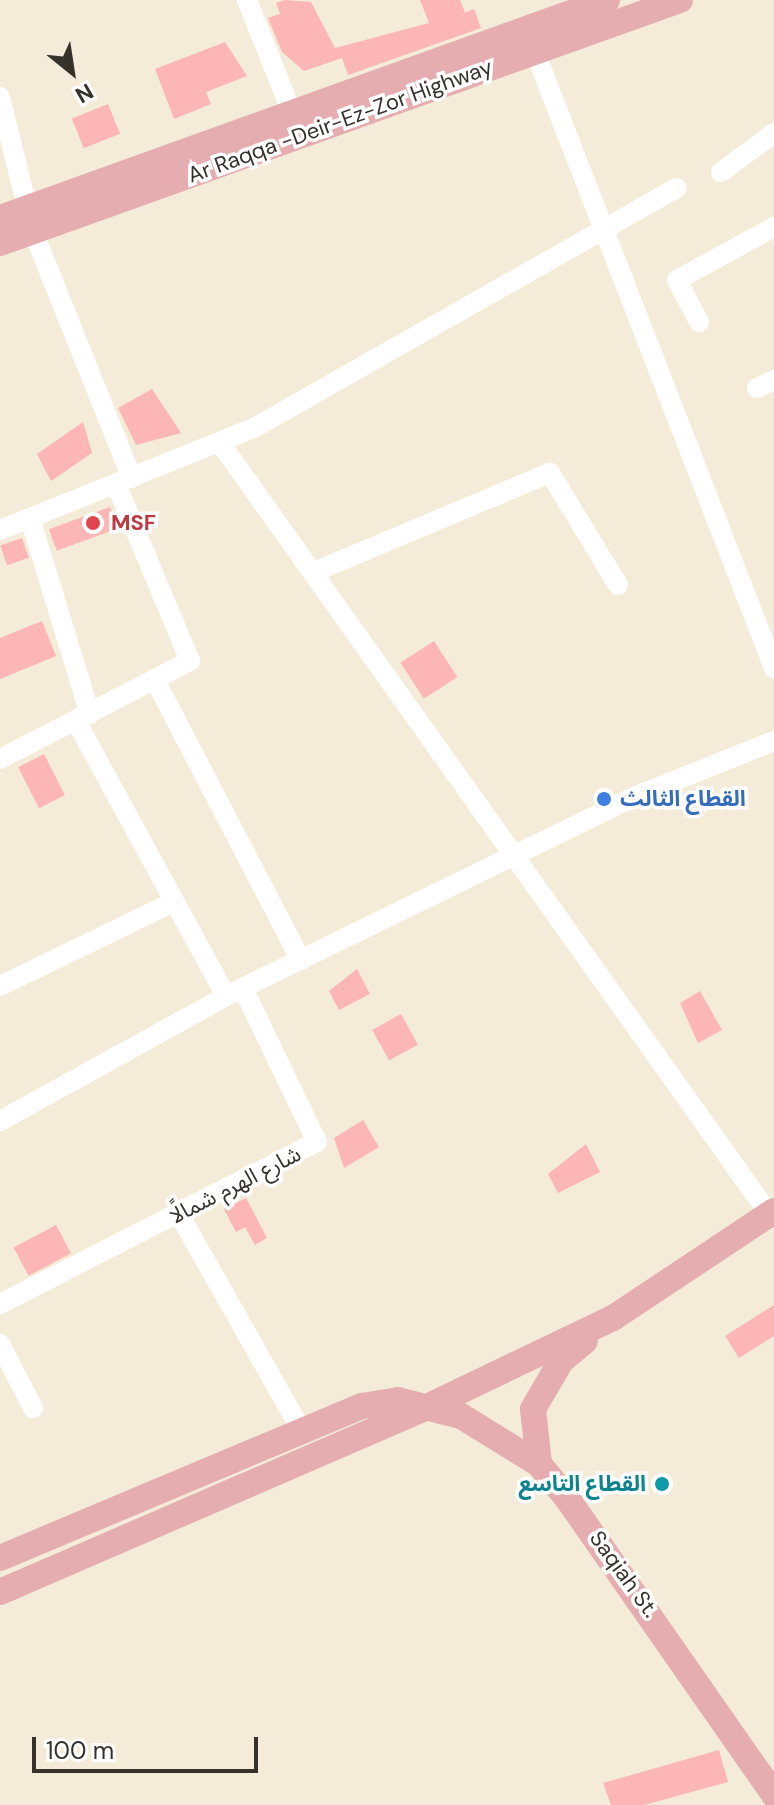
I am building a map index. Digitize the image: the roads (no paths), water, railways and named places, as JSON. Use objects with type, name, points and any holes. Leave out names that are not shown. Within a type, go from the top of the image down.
[{"type":"main road","name":"Ar Raqqa -Deir-Ez-Zor Highway","points":[[0,243],[31,219],[292,113],[607,0]]},
{"type":"main road","name":"Ar Raqqa -Deir-Ez-Zor Highway","points":[[0,218],[31,219],[535,52],[680,0]]},
{"type":"main road","points":[[0,1592],[427,1407],[613,1318],[772,1212]]},
{"type":"main road","points":[[539,1464],[532,1431],[541,1388],[613,1318]]},
{"type":"main road","name":"Saqiah St.","points":[[0,1558],[362,1406],[398,1400],[461,1416],[539,1464],[649,1606],[774,1795]]},
{"type":"street","points":[[247,0],[292,113]]},
{"type":"street","points":[[535,52],[774,668]]},
{"type":"street","points":[[0,97],[31,219],[190,661],[0,759]]},
{"type":"street","points":[[721,172],[774,133]]},
{"type":"street","points":[[0,530],[221,444],[605,233],[677,188]]},
{"type":"street","points":[[699,322],[677,280],[774,227]]},
{"type":"street","points":[[221,444],[772,1212]]},
{"type":"street","points":[[314,572],[550,473],[618,585]]},
{"type":"street","points":[[30,518],[83,717],[172,903],[235,992]]},
{"type":"street","points":[[155,680],[301,960]]},
{"type":"street","points":[[0,1121],[235,992],[518,857],[636,796],[774,741]]},
{"type":"street","points":[[0,986],[172,903]]},
{"type":"street","name":"شارع الهرم شمالًا","points":[[0,1304],[317,1142],[235,992]]},
{"type":"street","points":[[179,1214],[301,1430]]},
{"type":"street","points":[[0,1344],[33,1408]]},
{"type":"place","name":"MSF","points":[[93,523]]},
{"type":"place","name":"القطاع الثالث","points":[[604,799]]},
{"type":"place","name":"القطاع التاسع","points":[[662,1484]]}]
